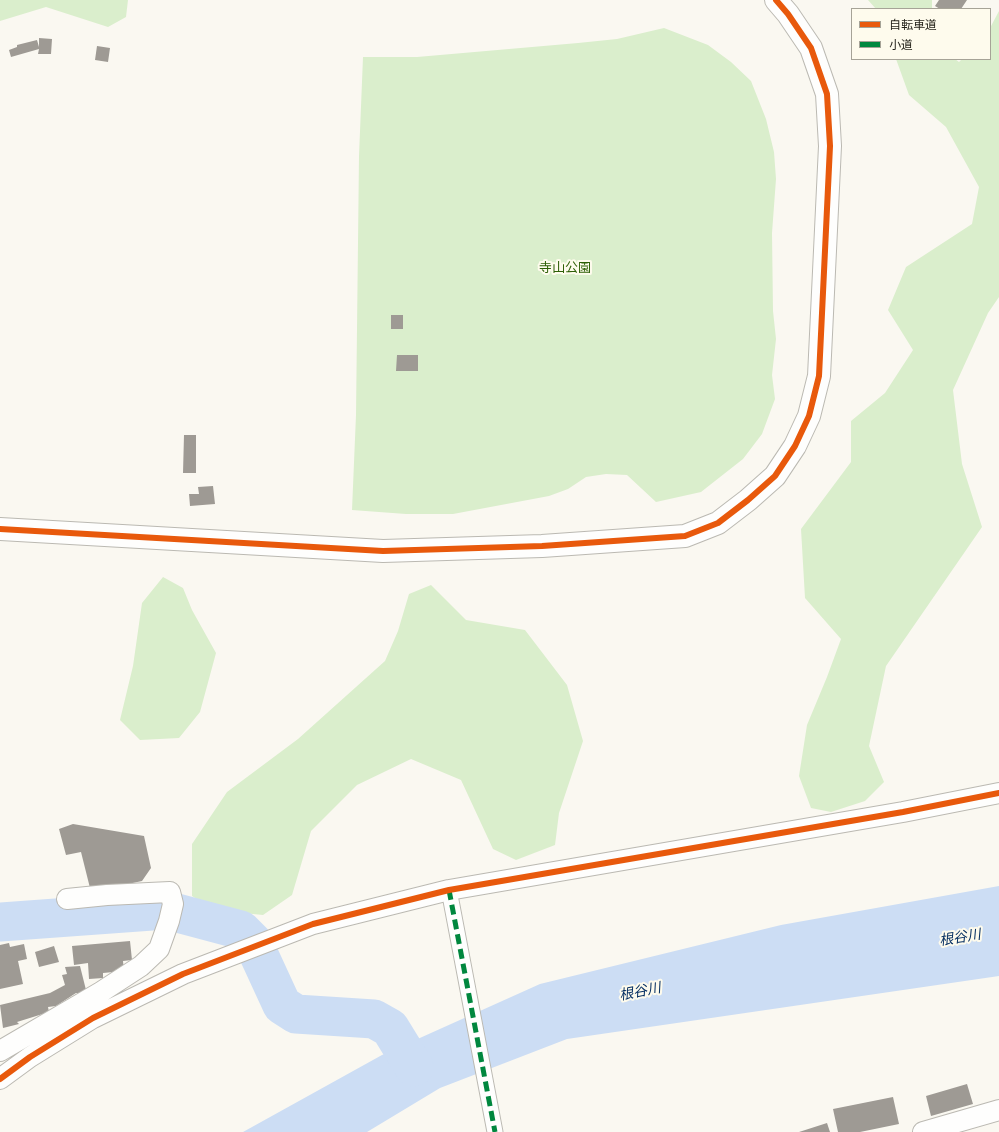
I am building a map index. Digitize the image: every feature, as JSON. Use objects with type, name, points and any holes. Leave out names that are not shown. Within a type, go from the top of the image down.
[{"type":"street","points":[[0,529],[383,551],[542,546],[685,536],[718,522],[748,500],[775,476],[795,446],[810,416],[819,376],[830,146],[827,94],[811,48],[788,14],[776,0]]},
{"type":"street","points":[[0,1079],[30,1057],[92,1018],[183,974],[314,924],[450,896],[896,813],[999,792]]},
{"type":"street","points":[[0,1051],[101,992],[140,966],[159,949],[171,912],[170,892],[107,895],[67,899]]},
{"type":"street","points":[[450,896],[495,1132]]},
{"type":"street","points":[[923,1132],[999,1110]]},
{"type":"green space","points":[[0,0],[128,0],[126,17],[108,27],[46,7],[0,21]]},
{"type":"green space","points":[[868,0],[932,0],[932,8],[875,8]]},
{"type":"green space","points":[[999,11],[999,297],[988,313],[953,390],[962,464],[982,527],[886,666],[869,746],[884,782],[865,801],[831,812],[811,808],[799,776],[807,725],[841,639],[805,598],[801,529],[851,462],[851,421],[885,393],[913,350],[888,310],[906,267],[972,224],[979,187],[946,127],[909,95],[896,60],[956,60],[959,62],[961,60],[991,60],[991,26]]},
{"type":"green space","name":"寺山公園","points":[[664,28],[708,45],[731,62],[751,81],[766,119],[774,152],[776,179],[772,233],[773,311],[776,339],[772,375],[775,399],[762,434],[743,459],[701,492],[656,502],[627,475],[606,474],[586,477],[568,489],[549,496],[453,514],[406,514],[352,510],[356,415],[359,156],[363,57],[417,57],[578,43],[617,39]]},
{"type":"green space","points":[[163,577],[183,588],[192,610],[216,653],[200,712],[179,738],[140,740],[120,720],[133,666],[142,603]]},
{"type":"green space","points":[[431,585],[466,620],[525,630],[567,685],[583,741],[559,813],[555,845],[516,860],[493,849],[461,780],[411,759],[357,785],[311,831],[292,895],[263,915],[213,910],[192,896],[192,844],[227,792],[298,739],[385,661],[398,631],[409,594]]},
{"type":"water","name":"根谷川","points":[[999,886],[999,976],[567,1039],[440,1088],[367,1132],[243,1132],[382,1055],[540,984],[781,925]]},
{"type":"building","points":[[939,0],[967,0],[962,8],[938,8],[935,6]]},
{"type":"building","points":[[39,38],[52,39],[51,54],[38,54],[39,49],[11,57],[9,50],[17,47],[17,45],[37,40],[39,47]]},
{"type":"building","points":[[97,46],[110,48],[108,62],[95,60]]},
{"type":"building","points":[[391,315],[403,315],[403,329],[391,329]]},
{"type":"building","points":[[397,355],[418,355],[418,371],[396,371]]},
{"type":"building","points":[[184,435],[196,435],[196,473],[183,473]]},
{"type":"building","points":[[213,486],[215,504],[190,506],[189,494],[199,494],[198,487]]},
{"type":"building","points":[[73,824],[144,836],[151,868],[142,881],[91,892],[81,852],[66,855],[59,829]]},
{"type":"building","points":[[130,941],[132,960],[123,961],[124,971],[103,973],[103,978],[89,979],[88,963],[74,965],[72,946]]},
{"type":"building","points":[[9,943],[10,947],[24,944],[27,959],[18,961],[23,984],[0,989],[0,945]]},
{"type":"building","points":[[54,946],[59,962],[39,967],[35,952]]},
{"type":"building","points":[[80,966],[87,994],[76,993],[56,1006],[48,1007],[49,1012],[17,1022],[19,1024],[3,1028],[0,1005],[50,993],[65,985],[62,975],[67,974],[65,967]]},
{"type":"building","points":[[967,1084],[973,1104],[931,1116],[926,1096]]},
{"type":"building","points":[[893,1097],[899,1124],[860,1132],[838,1132],[833,1109]]},
{"type":"building","points":[[827,1123],[830,1132],[799,1132]]},
{"type":"waterway","points":[[0,922],[166,910],[241,930],[253,942],[282,1005],[296,1014],[374,1019],[390,1028],[414,1067]]},
{"type":"marked path","points":[[449,890],[495,1132]]},
{"type":"cycle path","points":[[0,529],[383,551],[542,546],[685,536],[718,523],[748,500],[775,476],[795,446],[809,416],[819,376],[830,146],[827,94],[811,48],[788,14],[776,0]]},
{"type":"cycle path","points":[[0,1079],[30,1057],[93,1018],[183,974],[313,924],[449,890],[903,812],[999,793]]}]
